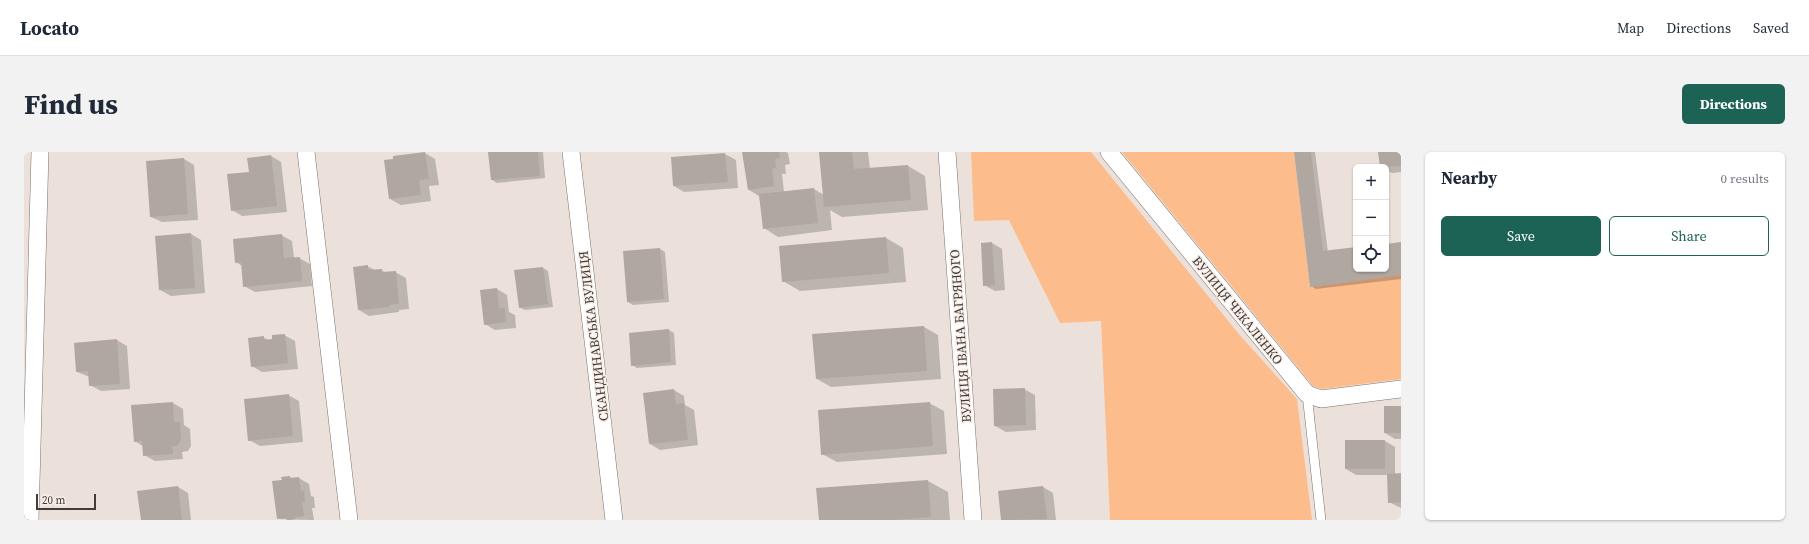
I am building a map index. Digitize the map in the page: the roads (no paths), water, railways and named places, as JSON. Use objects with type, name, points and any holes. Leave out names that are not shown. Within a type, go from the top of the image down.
[{"type":"street","points":[[30,520],[40,152]]},
{"type":"street","points":[[306,152],[349,520]]},
{"type":"street","name":"СКАНДИНАВСЬКА ВУЛИЦЯ","points":[[571,152],[614,520]]},
{"type":"street","name":"ВУЛИЦЯ ІВАНА БАГРЯНОГО","points":[[947,152],[973,520]]},
{"type":"street","name":"ВУЛИЦЯ ЧЕКАЛЕНКО","points":[[1109,152],[1307,394]]},
{"type":"street","points":[[1307,394],[1321,399],[1401,389]]},
{"type":"lane","points":[[1307,394],[1321,520]]}]
